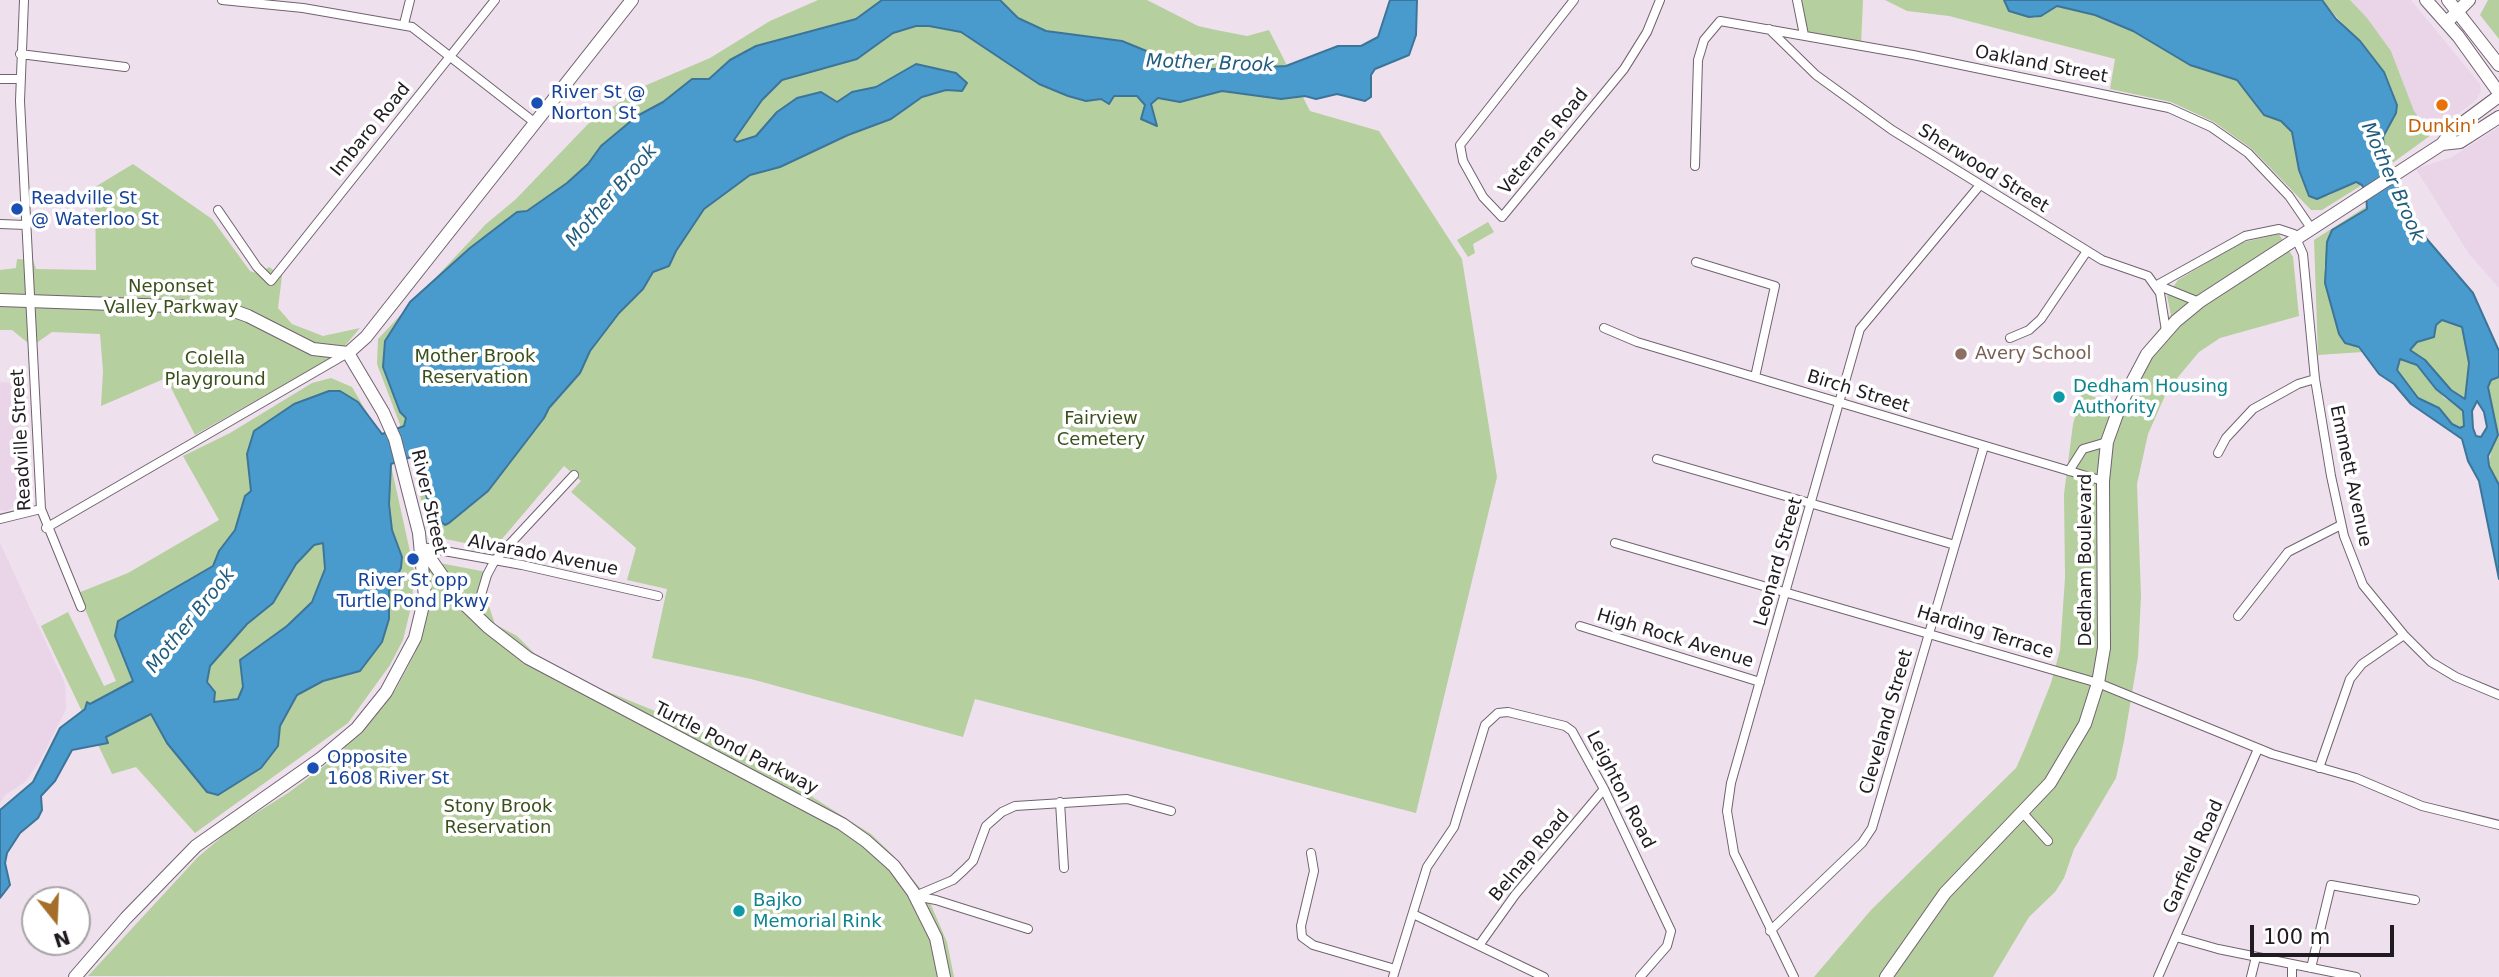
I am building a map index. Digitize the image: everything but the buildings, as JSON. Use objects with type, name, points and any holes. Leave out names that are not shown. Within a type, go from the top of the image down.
[{"type":"main road","points":[[0,300],[226,308],[248,316],[313,349],[348,353],[366,337],[632,0]]},
{"type":"main road","points":[[2426,0],[2447,22],[2499,95],[2453,130],[2442,144]]},
{"type":"main road","points":[[2448,0],[2499,65]]},
{"type":"main road","points":[[2447,22],[2469,0]]},
{"type":"main road","points":[[2442,144],[2460,142],[2499,117]]},
{"type":"main road","name":"Dedham Boulevard","points":[[1886,977],[1945,893],[2050,783],[2073,748],[2090,711],[2098,683],[2104,637],[2103,481],[2107,442],[2133,377],[2166,331],[2199,302],[2442,144]]},
{"type":"main road","name":"River Street","points":[[75,977],[119,925],[196,846],[333,750],[367,717],[386,692],[415,638],[423,611],[426,579],[422,547],[402,464],[389,426],[348,353]]},
{"type":"main road","name":"Turtle Pond Parkway","points":[[422,547],[458,598],[511,646],[542,667],[842,824],[894,866],[915,897],[936,938],[944,977]]},
{"type":"main road","name":"Turtle Pond Parkway","points":[[426,579],[458,598]]},
{"type":"street","name":"Readville Street","points":[[24,0],[20,79],[26,225],[41,509],[46,528],[348,353]]},
{"type":"street","points":[[222,0],[303,4],[404,24],[420,31],[534,122]]},
{"type":"street","points":[[404,24],[410,0]]},
{"type":"street","name":"Imbaro Road","points":[[218,210],[263,275],[271,281],[495,0]]},
{"type":"street","name":"Veterans Road","points":[[1574,0],[1460,145],[1464,161],[1483,197],[1502,217],[1624,69],[1647,32],[1660,0]]},
{"type":"street","points":[[1797,0],[1804,34]]},
{"type":"street","name":"Oakland Street","points":[[1695,166],[1698,60],[1704,40],[1720,21],[1804,34],[2141,100],[2183,113],[2248,153],[2289,196],[2311,228]]},
{"type":"street","name":"Sherwood Street","points":[[1769,29],[1800,62],[1833,89],[1980,185],[2112,265],[2148,276],[2157,285],[2199,302]]},
{"type":"street","points":[[20,54],[125,67]]},
{"type":"street","points":[[0,79],[20,79]]},
{"type":"street","name":"Leonard Street","points":[[1794,977],[1734,853],[1727,811],[1731,783],[1864,321],[1906,277],[1980,185]]},
{"type":"street","points":[[0,225],[26,225]]},
{"type":"street","points":[[2166,331],[2157,285],[2245,236],[2283,229],[2297,237]]},
{"type":"street","name":"Emmett Avenue","points":[[2297,237],[2303,254],[2315,379],[2342,525],[2367,591],[2404,635],[2443,671],[2499,695]]},
{"type":"street","points":[[2010,338],[2029,330],[2041,319],[2087,251]]},
{"type":"street","points":[[1696,262],[1775,286],[1755,377]]},
{"type":"street","name":"Birch Street","points":[[1604,328],[1637,342],[2103,481]]},
{"type":"street","points":[[2218,453],[2226,438],[2253,409],[2298,384],[2315,379]]},
{"type":"street","points":[[2069,471],[2083,449],[2094,443],[2107,442]]},
{"type":"street","name":"Cleveland Street","points":[[1770,931],[1868,835],[1984,446]]},
{"type":"street","points":[[1657,459],[1955,545]]},
{"type":"street","points":[[475,615],[487,575],[495,560],[574,475]]},
{"type":"street","points":[[0,519],[41,509]]},
{"type":"street","points":[[2238,616],[2288,551],[2342,525]]},
{"type":"street","points":[[46,528],[80,607]]},
{"type":"street","name":"Harding Terrace","points":[[1615,543],[2098,683],[2258,748],[2364,781],[2422,806],[2499,825]]},
{"type":"street","name":"Alvarado Avenue","points":[[422,547],[495,560],[658,596]]},
{"type":"street","name":"High Rock Avenue","points":[[1580,626],[1760,682]]},
{"type":"street","points":[[2319,768],[2350,679],[2362,664],[2404,635]]},
{"type":"street","name":"Leighton Road","points":[[1413,914],[1427,867],[1454,827],[1485,725],[1498,713],[1508,712],[1565,726],[1578,739],[1604,789],[1671,931],[1667,946],[1640,977]]},
{"type":"street","name":"Garfield Road","points":[[2158,977],[2258,748]]},
{"type":"street","name":"Belnap Road","points":[[1480,944],[1515,895],[1604,789]]},
{"type":"street","points":[[915,897],[953,880],[964,870],[973,861],[986,826],[1002,812],[1015,806],[1128,799],[1171,811]]},
{"type":"street","points":[[1060,802],[1065,867]]},
{"type":"street","points":[[2022,812],[2048,841]]},
{"type":"street","points":[[1311,853],[1314,871],[1301,926],[1302,937],[1313,946],[1394,973],[1413,914],[1544,977]]},
{"type":"street","points":[[2311,968],[2331,885],[2415,900]]},
{"type":"street","points":[[915,897],[936,900],[1028,929]]},
{"type":"street","points":[[2176,937],[2256,957],[2356,977]]},
{"type":"street","points":[[2251,977],[2256,957]]},
{"type":"street","points":[[2292,964],[2292,977]]},
{"type":"shaded area","points":[[2350,0],[2411,0],[2480,84],[2481,91],[2476,100],[2431,135],[2414,111],[2391,51]]},
{"type":"shaded area","points":[[2499,127],[2499,288],[2469,254],[2416,169],[2452,157]]},
{"type":"shaded area","points":[[0,382],[27,384],[31,497],[6,511],[0,510]]},
{"type":"shaded area","points":[[0,543],[65,684],[66,709],[41,759],[25,782],[5,795],[0,803]]},
{"type":"green space","name":"Fairview Cemetery","points":[[818,0],[1147,0],[1198,26],[1247,36],[1269,30],[1310,111],[1379,131],[1462,259],[1497,477],[1416,813],[975,699],[963,737],[751,679],[652,658],[667,589],[627,580],[636,548],[571,492],[581,481],[564,466],[502,539],[488,548],[441,538],[428,530],[410,451],[377,364],[378,339],[486,224],[516,199],[589,123],[642,87],[710,58],[770,21]]},
{"type":"green space","points":[[1797,0],[1863,0],[1861,45],[1804,35]]},
{"type":"green space","points":[[1885,0],[2004,0],[2009,11],[2035,18],[2057,6],[2095,15],[2133,31],[2190,65],[2230,76],[2243,84],[2264,115],[2281,121],[2292,132],[2299,170],[2309,196],[2328,196],[2352,183],[2362,185],[2322,210],[2311,210],[2252,149],[2214,122],[2171,102],[2110,89],[2115,59],[1949,16],[1907,11]]},
{"type":"green space","points":[[2322,0],[2350,0],[2367,18],[2391,51],[2414,111],[2431,135],[2387,167],[2383,137],[2393,119],[2394,95],[2384,72]]},
{"type":"green space","points":[[2488,0],[2499,0],[2499,39],[2480,15]]},
{"type":"green space","name":"Neponset Valley Parkway","points":[[133,164],[212,219],[250,271],[259,274],[269,267],[282,276],[278,308],[292,324],[323,336],[360,328],[338,354],[195,435],[166,378],[101,406],[103,371],[100,334],[52,332],[35,344],[28,343],[12,330],[0,330],[0,270],[16,268],[17,259],[33,260],[36,269],[96,270],[95,187]]},
{"type":"green space","points":[[2367,206],[2365,212],[2332,230],[2324,268],[2339,334],[2345,343],[2353,344],[2363,352],[2318,355],[2314,240]]},
{"type":"green space","points":[[1488,222],[1494,232],[1473,244],[1475,253],[1468,257],[1457,240]]},
{"type":"green space","points":[[2279,234],[2293,257],[2299,316],[2220,338],[2199,352],[2168,389],[2148,434],[2137,484],[2141,596],[2138,657],[2124,741],[2116,778],[2074,849],[2064,878],[2055,892],[2029,917],[1993,977],[1814,977],[1871,910],[2016,768],[2051,683],[2060,650],[2065,578],[2064,494],[2073,424],[2082,392],[2114,405],[2144,347],[2171,315],[2167,296],[2178,280],[2240,243]]},
{"type":"green space","points":[[2442,320],[2462,327],[2469,363],[2465,400],[2451,390],[2425,360],[2410,350],[2417,342],[2434,337],[2436,325]]},
{"type":"green space","points":[[2400,359],[2417,365],[2444,398],[2463,411],[2465,426],[2461,428],[2452,424],[2439,408],[2418,398],[2397,370]]},
{"type":"green space","points":[[2499,377],[2499,485],[2489,466],[2495,421],[2488,387],[2491,380]]},
{"type":"green space","name":"Mother Brook Reservation","points":[[331,378],[352,387],[387,447],[414,570],[412,603],[403,640],[390,665],[348,723],[195,833],[136,767],[112,774],[41,626],[68,612],[104,686],[116,681],[78,593],[128,573],[219,520],[183,456],[230,433],[312,383]]},
{"type":"green space","name":"Stony Brook Reservation","points":[[429,561],[492,573],[487,579],[485,595],[495,624],[517,636],[535,654],[594,686],[689,725],[792,779],[814,798],[871,834],[893,855],[928,898],[947,942],[954,977],[88,976],[198,857],[231,829],[288,793],[335,758],[396,689],[415,653],[425,611]]},
{"type":"water","name":"Mother Brook","points":[[882,0],[1000,0],[1018,18],[1046,31],[1122,41],[1193,70],[1286,66],[1338,46],[1361,46],[1378,37],[1390,0],[1417,0],[1416,35],[1409,55],[1375,69],[1371,75],[1371,97],[1365,101],[1337,94],[1316,99],[1305,96],[1281,99],[1222,91],[1180,102],[1158,98],[1151,104],[1157,126],[1141,119],[1145,105],[1137,96],[1114,96],[1109,104],[1101,99],[1086,101],[1068,96],[1039,84],[961,32],[929,26],[916,26],[893,33],[857,59],[782,80],[762,100],[734,140],[737,142],[756,136],[777,112],[797,98],[821,92],[837,102],[852,92],[876,87],[916,64],[956,73],[967,83],[962,91],[946,90],[922,97],[891,119],[848,135],[780,167],[750,175],[704,209],[669,266],[653,272],[643,289],[619,313],[590,351],[580,373],[549,408],[488,491],[449,523],[445,525],[440,521],[429,506],[417,459],[411,457],[391,464],[389,504],[392,530],[402,557],[401,568],[389,591],[389,619],[382,642],[360,671],[323,681],[297,695],[280,726],[278,746],[261,768],[218,795],[207,792],[167,743],[151,714],[106,737],[108,743],[72,750],[55,781],[41,796],[42,810],[38,818],[20,833],[7,853],[5,863],[10,885],[0,898],[0,810],[33,782],[60,728],[85,709],[87,702],[90,704],[133,681],[115,636],[118,621],[213,566],[219,551],[235,530],[245,496],[251,491],[247,454],[254,431],[294,404],[329,391],[340,391],[358,402],[382,434],[404,426],[406,418],[400,412],[383,367],[385,341],[410,302],[470,248],[517,212],[527,211],[567,183],[588,164],[601,146],[637,116],[663,102],[692,79],[709,79],[730,60],[756,46],[856,19]],"holes":[[[323,543],[325,569],[312,602],[287,626],[240,660],[243,687],[238,699],[214,702],[215,692],[207,682],[210,666],[247,624],[273,603],[296,564],[314,545]]]},
{"type":"water","name":"Mother Brook","points":[[2004,0],[2322,0],[2336,19],[2360,41],[2384,72],[2397,105],[2396,113],[2383,137],[2385,162],[2420,231],[2473,293],[2499,351],[2499,377],[2491,380],[2488,387],[2498,435],[2488,456],[2489,466],[2499,485],[2499,579],[2479,481],[2468,461],[2462,439],[2411,404],[2394,384],[2379,374],[2359,347],[2345,343],[2339,334],[2325,283],[2327,242],[2332,230],[2367,209],[2362,185],[2356,182],[2317,199],[2309,196],[2299,170],[2292,132],[2281,121],[2264,115],[2237,80],[2190,65],[2133,31],[2095,15],[2057,6],[2041,16],[2029,17],[2009,11]],"holes":[[[2442,320],[2462,327],[2469,363],[2465,399],[2451,390],[2425,360],[2410,350],[2417,342],[2434,337],[2436,325]],[[2400,359],[2417,365],[2436,389],[2463,411],[2464,426],[2460,428],[2452,424],[2439,408],[2418,398],[2397,370]],[[2477,401],[2484,412],[2487,427],[2481,437],[2476,436],[2473,428],[2472,411]]]},
{"type":"place","name":"River St @ Norton St","points":[[537,103]]},
{"type":"place","name":"Dunkin'","points":[[2442,105]]},
{"type":"place","name":"Readville St @ Waterloo St","points":[[17,209]]},
{"type":"place","name":"Avery School","points":[[1961,354]]},
{"type":"place","name":"Dedham Housing Authority","points":[[2059,397]]},
{"type":"place","name":"River St opp Turtle Pond Pkwy","points":[[413,559]]},
{"type":"place","name":"Opposite 1608 River St","points":[[313,768]]},
{"type":"place","name":"Bajko Memorial Rink","points":[[739,911]]},
{"type":"park label","name":"Colella Playground","points":[[215,369]]}]
